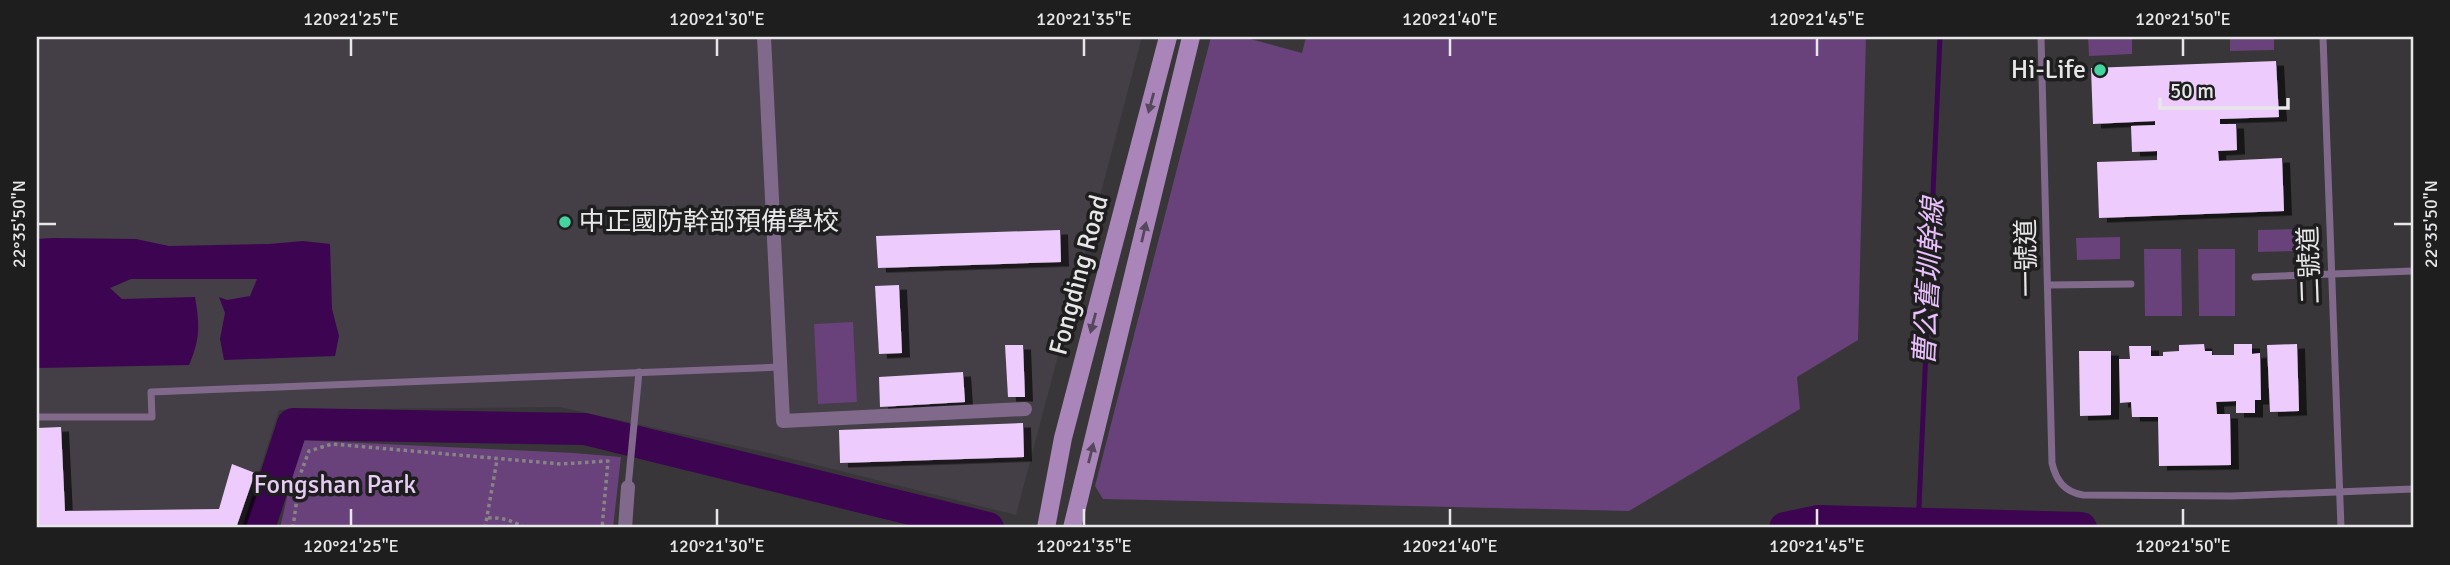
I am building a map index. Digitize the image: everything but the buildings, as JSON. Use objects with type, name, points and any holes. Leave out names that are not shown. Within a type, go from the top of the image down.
[{"type":"main road","name":"Fongding Road","points":[[1048,521],[1063,438],[1168,37]]},
{"type":"main road","name":"Fongding Road","points":[[1073,524],[1191,37]]},
{"type":"street","points":[[764,37],[783,421],[1025,409]]},
{"type":"street","points":[[625,528],[628,487]]},
{"type":"lane","name":"一號道","points":[[2041,37],[2052,463],[2055,478],[2071,493],[2083,495],[2232,496],[2339,492]]},
{"type":"lane","name":"二號道","points":[[2323,37],[2341,526]]},
{"type":"lane","points":[[2255,277],[2413,271]]},
{"type":"lane","points":[[2049,285],[2131,284]]},
{"type":"lane","points":[[37,416],[152,417],[151,392],[780,366]]},
{"type":"lane","points":[[628,487],[639,372]]},
{"type":"lane","points":[[2339,492],[2413,489]]},
{"type":"path","points":[[293,528],[300,475],[309,451],[332,444],[561,464],[608,461],[602,528]]},
{"type":"path","points":[[485,528],[497,460]]},
{"type":"path","points":[[488,519],[513,521],[525,528]]},
{"type":"shaded area","name":"中正國防幹部預備學校","points":[[37,37],[1142,37],[1016,515],[769,453],[560,407],[279,410],[241,528],[37,528]]},
{"type":"shaded area","points":[[37,239],[136,239],[169,246],[303,241],[330,244],[332,309],[339,336],[335,356],[224,360],[220,339],[225,313],[219,297],[227,300],[250,296],[257,279],[131,279],[110,288],[122,299],[195,297],[198,332],[189,365],[37,368]]},
{"type":"green space","points":[[1211,37],[1243,37],[1302,53],[1306,37],[1866,37],[1858,340],[1797,377],[1800,409],[1629,511],[1103,499],[1095,486]]},
{"type":"green space","points":[[2088,37],[2132,37],[2132,54],[2089,56]]},
{"type":"green space","points":[[2230,37],[2274,37],[2274,50],[2230,51]]},
{"type":"green space","points":[[2301,229],[2302,251],[2258,252],[2258,230]]},
{"type":"green space","points":[[2120,237],[2120,259],[2077,260],[2076,238]]},
{"type":"green space","points":[[2144,249],[2181,249],[2182,316],[2145,316]]},
{"type":"green space","points":[[2198,249],[2235,249],[2235,316],[2199,316]]},
{"type":"green space","points":[[853,322],[857,402],[818,404],[814,324]]},
{"type":"green space","name":"Fongshan Park","points":[[300,440],[621,457],[613,528],[280,528]]},
{"type":"waterway","name":"曹公舊圳幹線","points":[[1918,528],[1940,37]]},
{"type":"waterway","points":[[259,528],[293,424],[585,429],[988,528]]},
{"type":"waterway","points":[[1785,528],[1819,521],[2081,528]]},
{"type":"place","name":"Hi-Life","points":[[2100,70]]},
{"type":"place","name":"中正國防幹部預備學校","points":[[565,222]]}]
